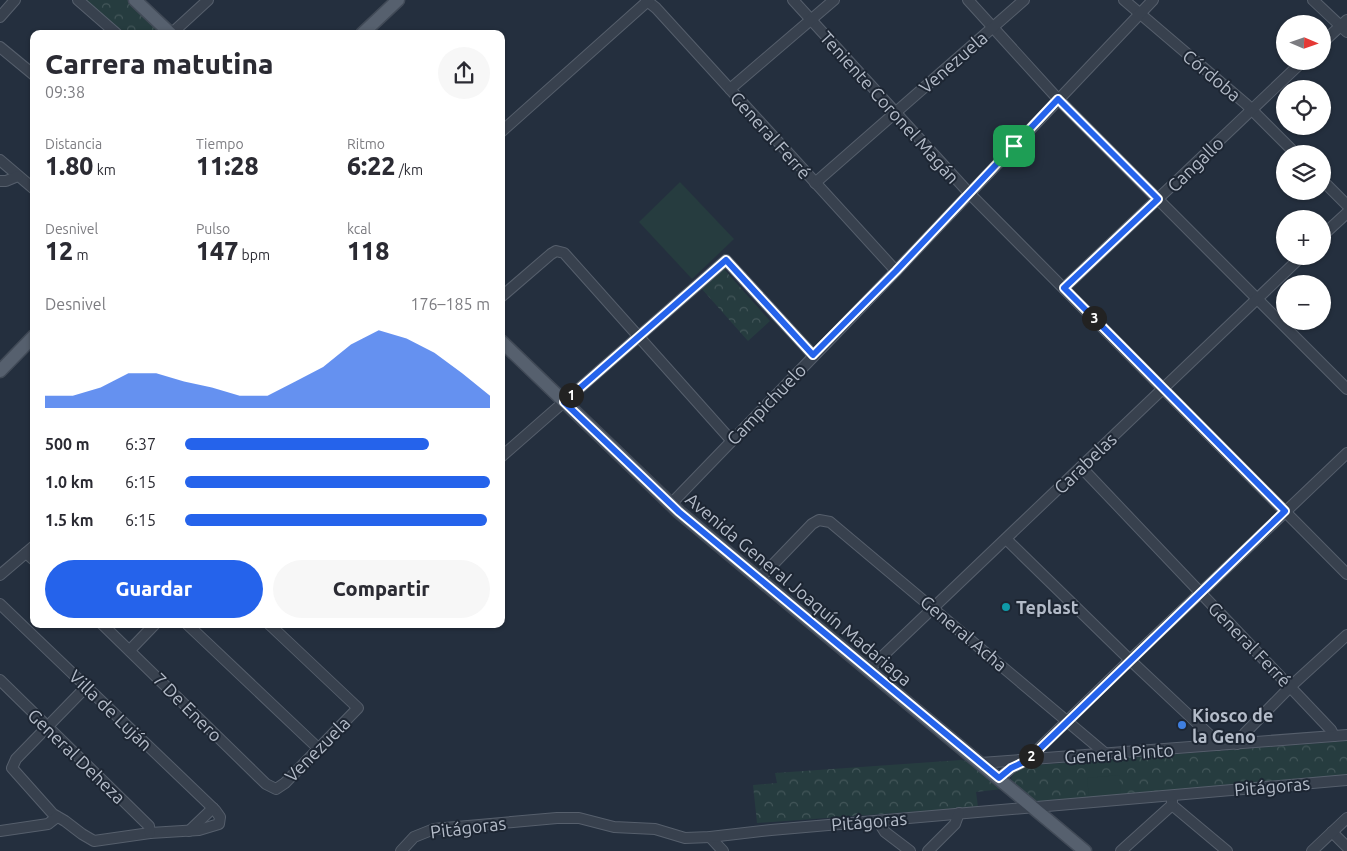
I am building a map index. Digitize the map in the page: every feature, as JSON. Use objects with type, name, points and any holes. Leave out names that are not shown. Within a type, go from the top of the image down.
[{"type":"main road","points":[[135,0],[167,30]]},
{"type":"main road","points":[[366,30],[398,0]]},
{"type":"main road","points":[[0,371],[30,340]]},
{"type":"main road","name":"Avenida General Joaquín Madariaga","points":[[505,345],[670,504],[1085,851]]},
{"type":"street","points":[[0,17],[15,0]]},
{"type":"street","points":[[78,0],[112,30]]},
{"type":"street","points":[[175,30],[208,0]]},
{"type":"street","points":[[505,128],[647,0]]},
{"type":"street","name":"General Ferré","points":[[647,0],[896,271]]},
{"type":"street","name":"Teniente Coronel Magán","points":[[793,0],[969,193],[1347,574]]},
{"type":"street","points":[[730,90],[834,0]]},
{"type":"street","points":[[968,0],[1058,99],[1347,389]]},
{"type":"street","name":"Venezuela","points":[[815,183],[1024,0]]},
{"type":"street","name":"Córdoba","points":[[1124,0],[1252,110],[1287,145]]},
{"type":"street","name":"Campichuelo","points":[[670,504],[896,271],[1153,0]]},
{"type":"street","points":[[1313,0],[1345,26],[1331,36]]},
{"type":"street","points":[[0,47],[30,72]]},
{"type":"street","name":"Cangallo","points":[[1064,288],[1294,70]]},
{"type":"street","points":[[0,160],[30,186]]},
{"type":"street","points":[[0,182],[18,176]]},
{"type":"street","points":[[1331,189],[1347,205]]},
{"type":"street","points":[[1331,228],[1347,213]]},
{"type":"street","points":[[505,293],[551,254],[560,251],[564,253],[731,440]]},
{"type":"street","points":[[505,454],[726,260],[813,355]]},
{"type":"street","name":"Carabelas","points":[[868,670],[1293,265]]},
{"type":"street","points":[[999,778],[1011,768],[1028,760],[1200,592],[1347,453]]},
{"type":"street","name":"General Ferré","points":[[1081,467],[1291,686],[1331,730],[1334,736]]},
{"type":"street","name":"General Acha","points":[[760,579],[812,524],[819,520],[830,522],[1068,720],[1106,754]]},
{"type":"street","points":[[1006,540],[1214,739],[1218,745]]},
{"type":"street","points":[[0,575],[30,554]]},
{"type":"street","name":"Villa de Luján","points":[[0,604],[87,686],[220,817],[219,824],[189,831]]},
{"type":"street","name":"7 De Enero","points":[[106,628],[266,784],[276,789]]},
{"type":"street","points":[[130,650],[151,628]]},
{"type":"street","points":[[191,628],[318,749]]},
{"type":"street","name":"Venezuela","points":[[273,628],[358,708],[285,784],[276,789]]},
{"type":"street","points":[[1238,744],[1245,733],[1291,686],[1347,635]]},
{"type":"street","name":"General Deheza","points":[[0,680],[149,826],[150,833]]},
{"type":"street","points":[[87,686],[16,759],[12,768],[57,817],[89,839],[104,841],[150,833],[189,831],[213,808]]},
{"type":"street","name":"General Pinto","points":[[980,763],[1347,735]]},
{"type":"street","name":"Pitágoras","points":[[401,851],[414,837],[434,829],[557,818],[579,818],[614,827],[655,829],[685,838],[710,837],[960,813],[1172,800],[1347,780]]},
{"type":"street","points":[[1122,851],[1172,800],[1227,851]]},
{"type":"street","points":[[928,851],[955,824],[960,813]]},
{"type":"street","points":[[0,831],[48,824],[57,817]]},
{"type":"street","points":[[1312,851],[1347,818]]},
{"type":"street","points":[[878,820],[886,832],[910,851]]},
{"type":"street","points":[[1332,832],[1347,847]]},
{"type":"street","points":[[710,837],[723,851]]},
{"type":"green space","points":[[78,0],[135,0],[167,30],[112,30]]},
{"type":"green space","points":[[680,182],[734,239],[692,279],[639,222]]},
{"type":"green space","points":[[723,268],[770,321],[748,341],[701,288]]},
{"type":"green space","points":[[1347,741],[1347,776],[1036,803],[1014,785],[1011,778],[1017,768],[1024,766]]},
{"type":"green space","points":[[967,761],[1002,789],[976,792],[978,807],[757,823],[753,785],[777,783],[775,773]]},
{"type":"green space","points":[[1119,775],[1121,794],[1089,797],[1087,778]]},
{"type":"place","name":"Teplast","points":[[1006,607]]},
{"type":"place","name":"Kiosco de la Geno","points":[[1182,725]]},
{"type":"route","points":[[1058,99],[1158,199],[1064,288],[1285,511],[1028,760],[1011,768],[999,778],[679,512],[564,402],[637,336],[726,260],[813,355],[896,271],[1014,146],[1058,99]]}]
